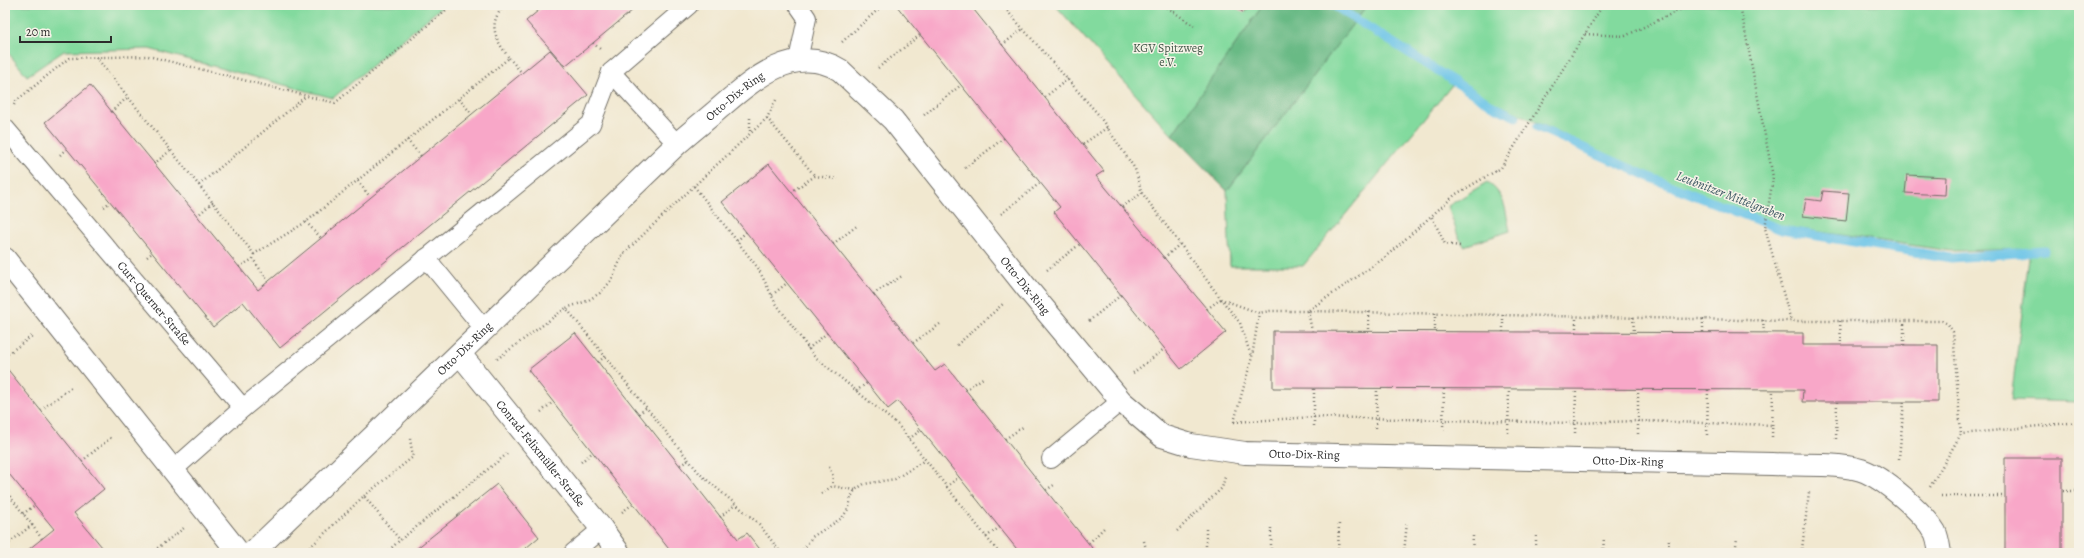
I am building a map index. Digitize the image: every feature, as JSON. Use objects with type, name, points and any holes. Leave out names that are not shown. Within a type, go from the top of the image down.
[{"type":"street","name":"Otto-Dix-Ring","points":[[252,553],[677,144],[745,86],[772,68],[808,61],[830,64],[856,85],[893,120],[1025,286],[1116,396],[1162,436],[1191,445],[1244,453],[1836,466],[1861,470],[1921,504],[1936,533],[1940,553]]},
{"type":"street","points":[[5,259],[133,420],[174,469],[239,553]]},
{"type":"street","name":"Conrad-Felixmüller-Straße","points":[[460,354],[602,529],[619,553]]},
{"type":"lane","points":[[174,469],[243,408],[591,124],[611,72],[689,5]]},
{"type":"lane","points":[[798,5],[807,18],[808,61]]},
{"type":"lane","points":[[611,72],[677,144]]},
{"type":"lane","name":"Curt-Querner-Straße","points":[[8,120],[243,408]]},
{"type":"lane","points":[[426,258],[485,330]]},
{"type":"lane","points":[[1051,459],[1116,396]]},
{"type":"lane","points":[[573,553],[602,529]]},
{"type":"path","points":[[8,120],[16,101],[69,58],[148,56],[335,103],[452,5]]},
{"type":"path","points":[[505,5],[499,11],[494,32],[498,44],[522,74]]},
{"type":"path","points":[[808,61],[883,5]]},
{"type":"path","points":[[1002,5],[1068,79],[1108,128],[1135,169],[1142,193],[1240,323],[1252,357]]},
{"type":"path","points":[[1164,5],[1194,26]]},
{"type":"path","points":[[1308,311],[1383,259],[1432,217],[1456,194],[1500,168],[1602,5]]},
{"type":"path","points":[[1584,34],[1625,36],[1690,5]]},
{"type":"path","points":[[1740,5],[1773,177],[1765,228],[1791,321]]},
{"type":"path","points":[[1002,45],[1023,29]]},
{"type":"path","points":[[856,85],[920,35]]},
{"type":"path","points":[[96,57],[254,254]]},
{"type":"path","points":[[268,281],[253,259],[254,254],[306,222],[509,58]]},
{"type":"path","points":[[1045,97],[1068,79]]},
{"type":"path","points":[[902,132],[961,85]]},
{"type":"path","points":[[199,185],[305,96]]},
{"type":"path","points":[[112,112],[128,97]]},
{"type":"path","points":[[459,99],[472,114]]},
{"type":"path","points":[[476,374],[566,308],[587,301],[600,293],[611,281],[623,254],[767,118],[815,176]]},
{"type":"path","points":[[1083,144],[1108,128]]},
{"type":"path","points":[[944,185],[1004,138]]},
{"type":"path","points":[[407,140],[421,156]]},
{"type":"path","points":[[154,164],[171,150]]},
{"type":"path","points":[[791,192],[815,176],[838,178]]},
{"type":"path","points":[[358,181],[370,197]]},
{"type":"path","points":[[981,230],[1040,183]]},
{"type":"path","points":[[694,186],[758,268],[772,295],[808,349],[830,370],[898,425],[999,553]]},
{"type":"path","points":[[1122,207],[1142,193]]},
{"type":"path","points":[[197,216],[213,202]]},
{"type":"path","points":[[1432,217],[1445,244],[1460,246]]},
{"type":"path","points":[[306,222],[321,238]]},
{"type":"path","points":[[833,244],[858,225]]},
{"type":"path","points":[[737,240],[746,232]]},
{"type":"path","points":[[957,345],[1025,286],[1080,244]]},
{"type":"path","points":[[1164,258],[1180,244]]},
{"type":"path","points":[[239,267],[253,259]]},
{"type":"path","points":[[873,294],[902,276]]},
{"type":"path","points":[[772,295],[787,283]]},
{"type":"path","points":[[1068,338],[1120,295]]},
{"type":"path","points":[[1207,309],[1221,299]]},
{"type":"path","points":[[1221,299],[1259,313],[1270,311],[1308,311],[1791,321],[1942,320],[1948,324],[1953,332],[1961,434],[1921,504]]},
{"type":"path","points":[[566,308],[700,474],[759,524],[781,553]]},
{"type":"path","points":[[1308,311],[1312,331]]},
{"type":"path","points":[[1369,312],[1369,331]]},
{"type":"path","points":[[1177,531],[1222,488],[1228,470],[1226,450],[1252,357],[1259,313]]},
{"type":"path","points":[[1435,314],[1435,331]]},
{"type":"path","points":[[1503,315],[1503,332]]},
{"type":"path","points":[[1576,316],[1576,332]]},
{"type":"path","points":[[1633,317],[1634,332]]},
{"type":"path","points":[[1703,319],[1703,332]]},
{"type":"path","points":[[5,356],[54,320]]},
{"type":"path","points":[[1763,320],[1764,332]]},
{"type":"path","points":[[1840,321],[1841,345]]},
{"type":"path","points":[[1904,321],[1904,346]]},
{"type":"path","points":[[913,343],[940,324]]},
{"type":"path","points":[[808,349],[827,333]]},
{"type":"path","points":[[1116,396],[1164,349]]},
{"type":"path","points":[[598,362],[606,356]]},
{"type":"path","points":[[41,410],[94,370]]},
{"type":"path","points":[[966,390],[984,378]]},
{"type":"path","points":[[856,391],[867,383]]},
{"type":"path","points":[[1314,389],[1314,454]]},
{"type":"path","points":[[1376,456],[1377,389]]},
{"type":"path","points":[[1442,457],[1444,389]]},
{"type":"path","points":[[1508,420],[1509,389]]},
{"type":"path","points":[[1575,460],[1576,389]]},
{"type":"path","points":[[1638,389],[1638,462]]},
{"type":"path","points":[[1706,464],[1708,390]]},
{"type":"path","points":[[1234,422],[1314,417],[1575,422],[1638,421],[1773,425],[1773,390]]},
{"type":"path","points":[[1836,441],[1837,402]]},
{"type":"path","points":[[1896,490],[1904,402]]},
{"type":"path","points":[[639,414],[647,407]]},
{"type":"path","points":[[82,461],[133,420]]},
{"type":"path","points":[[1961,434],[2079,422]]},
{"type":"path","points":[[1005,439],[1023,427]]},
{"type":"path","points":[[909,439],[921,430]]},
{"type":"path","points":[[304,553],[364,496],[413,458],[409,435]]},
{"type":"path","points":[[386,553],[527,437]]},
{"type":"path","points":[[680,465],[689,460]]},
{"type":"path","points":[[801,553],[812,537],[842,518],[850,508],[851,497],[855,490],[864,484],[895,479],[925,460]]},
{"type":"path","points":[[1802,549],[1811,466]]},
{"type":"path","points":[[829,467],[833,476],[832,486]]},
{"type":"path","points":[[946,486],[959,477]]},
{"type":"path","points":[[821,494],[832,486],[855,490]]},
{"type":"path","points":[[5,490],[42,539]]},
{"type":"path","points":[[2062,491],[2079,491]]},
{"type":"path","points":[[364,496],[400,540]]},
{"type":"path","points":[[1921,504],[2005,496]]},
{"type":"path","points":[[23,514],[35,505]]},
{"type":"path","points":[[720,517],[735,505]]},
{"type":"path","points":[[151,553],[207,511]]},
{"type":"path","points":[[1404,553],[1407,522]]},
{"type":"path","points":[[1338,553],[1339,524]]},
{"type":"path","points":[[5,546],[32,525]]},
{"type":"path","points":[[1271,553],[1272,525]]},
{"type":"path","points":[[986,537],[1000,527]]},
{"type":"path","points":[[1089,543],[1105,527]]},
{"type":"path","points":[[1206,529],[1206,553]]},
{"type":"path","points":[[1472,553],[1473,536]]},
{"type":"path","points":[[1536,536],[1536,553]]},
{"type":"path","points":[[1603,553],[1604,537]]},
{"type":"path","points":[[1735,553],[1737,538]]},
{"type":"path","points":[[1668,553],[1669,539]]},
{"type":"path","points":[[1144,541],[1147,553]]},
{"type":"green space","points":[[5,5],[444,5],[333,98],[149,49],[64,51],[27,76],[5,49]]},
{"type":"green space","name":"KGV Spitzweg e.V.","points":[[1055,5],[1263,5],[1172,135]]},
{"type":"green space","points":[[1263,5],[1367,5],[1227,191],[1172,135]]},
{"type":"green space","points":[[1367,5],[2079,5],[2079,402],[2011,400],[2030,249],[1951,251],[1772,225],[1657,178],[1493,102],[1457,79],[1303,266],[1230,266],[1227,191]]},
{"type":"green space","points":[[1487,182],[1498,192],[1504,204],[1510,231],[1464,246],[1458,236],[1448,206]]},
{"type":"building","points":[[545,5],[639,5],[565,66],[526,21]]},
{"type":"building","points":[[896,5],[970,5],[1104,171],[1096,176],[1226,332],[1181,369],[1054,212],[1060,207]]},
{"type":"building","points":[[1233,5],[1250,5],[1244,13]]},
{"type":"building","points":[[550,50],[588,95],[280,348],[243,302],[213,327],[45,122],[90,85],[258,290]]},
{"type":"building","points":[[769,164],[935,371],[945,364],[1096,553],[1020,553],[898,401],[888,409],[722,202]]},
{"type":"building","points":[[1907,175],[1946,177],[1945,195],[1905,193]]},
{"type":"building","points":[[1823,191],[1849,193],[1846,221],[1803,216],[1806,199],[1821,201]]},
{"type":"building","points":[[1273,331],[1803,333],[1803,345],[1938,345],[1938,402],[1802,402],[1803,390],[1273,388]]},
{"type":"building","points":[[575,333],[738,539],[747,533],[763,553],[672,553],[528,370]]},
{"type":"building","points":[[5,366],[104,489],[74,513],[107,553],[24,553],[54,529],[5,469]]},
{"type":"building","points":[[2005,458],[2062,458],[2062,553],[2005,553]]},
{"type":"building","points":[[497,484],[539,537],[520,553],[411,553]]},
{"type":"waterway","name":"Leubnitzer Mittelgraben","points":[[1333,5],[1493,106],[1516,117]]},
{"type":"waterway","name":"Leubnitzer Mittelgraben","points":[[1537,127],[1654,179],[1782,230],[1951,258],[2045,251]]}]
